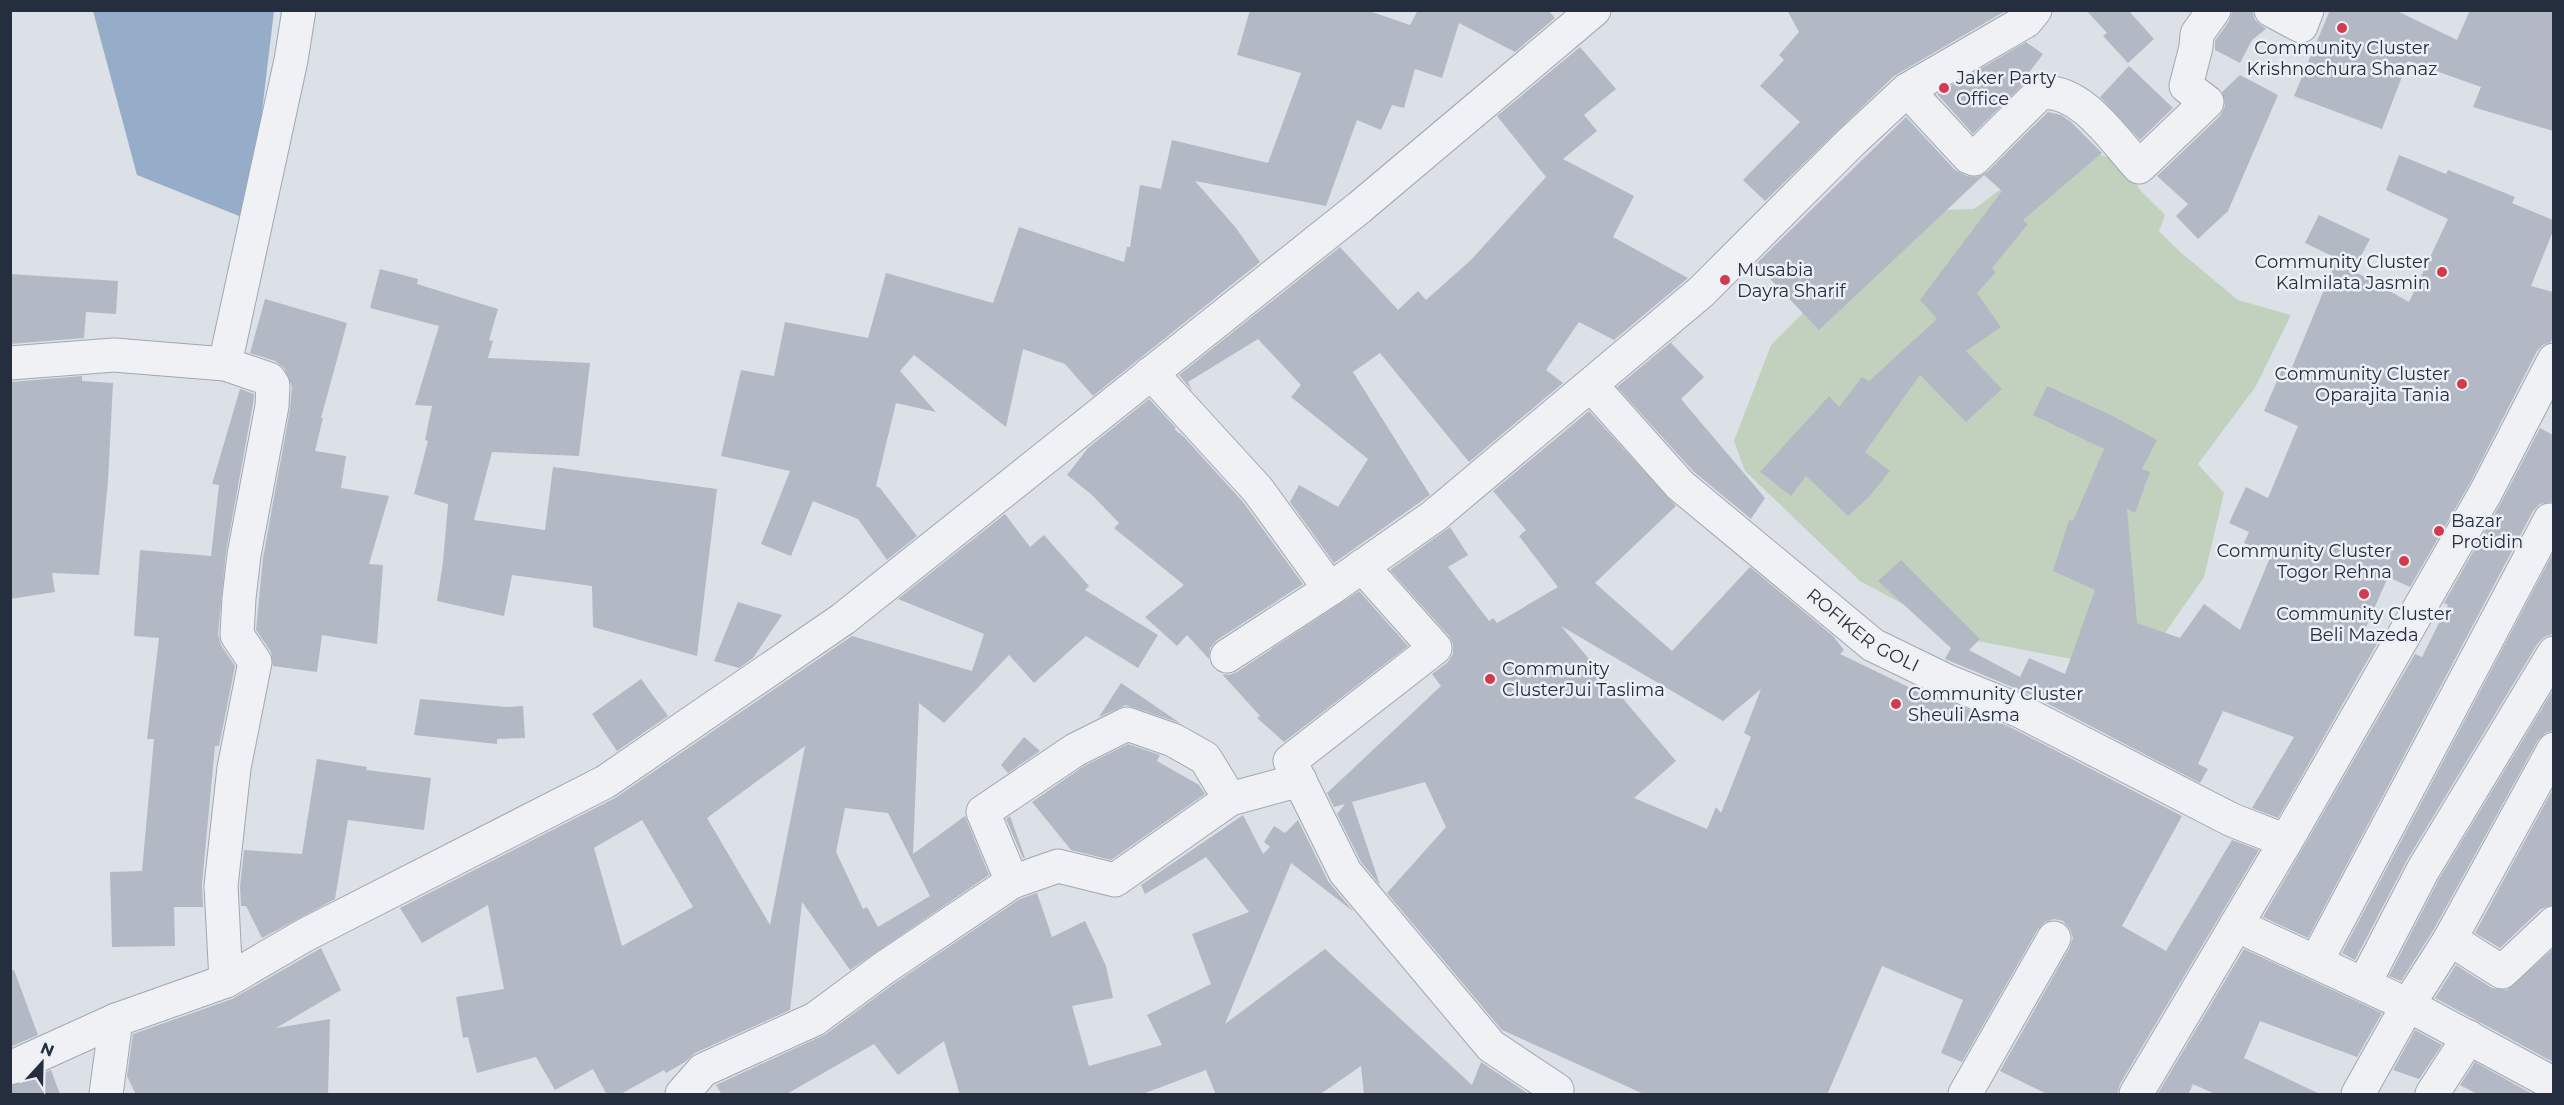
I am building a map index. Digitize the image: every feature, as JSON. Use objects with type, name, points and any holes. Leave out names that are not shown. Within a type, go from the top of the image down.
[{"type":"street","points":[[225,364],[291,60],[298,10]]},
{"type":"street","points":[[10,1068],[116,1020],[226,981],[305,935],[605,782],[843,619],[1360,207],[1594,10]]},
{"type":"street","points":[[1227,656],[1330,589],[1434,516],[1701,292],[1850,143],[1907,90],[2026,21],[2035,10]]},
{"type":"street","points":[[1907,90],[1969,157],[1974,159],[2040,93],[2051,91],[2062,93],[2082,105],[2139,167],[2207,102],[2186,86],[2197,34],[2214,10]]},
{"type":"street","points":[[2271,10],[2301,26],[2307,10]]},
{"type":"street","points":[[10,363],[114,355],[225,364],[269,379],[273,385],[272,406],[244,555],[239,598],[237,636],[255,662],[234,768],[222,886],[226,981]]},
{"type":"street","points":[[2136,1095],[2286,841],[2486,492],[2553,360]]},
{"type":"street","points":[[1151,374],[1258,490],[1330,589]]},
{"type":"street","name":"ROFIKER GOLI","points":[[1591,385],[1680,486],[1873,645],[1947,681],[2020,711],[2232,820],[2286,841]]},
{"type":"street","points":[[2316,962],[2552,519]]},
{"type":"street","points":[[1362,566],[1435,648],[1290,761],[1345,872],[1491,1046],[1557,1090],[1554,1095]]},
{"type":"street","points":[[2364,984],[2423,870],[2553,653]]},
{"type":"street","points":[[1012,882],[983,812],[1075,750],[1127,724],[1173,740],[1205,758],[1230,799]]},
{"type":"street","points":[[2358,1095],[2408,1005],[2450,939],[2553,749]]},
{"type":"street","points":[[682,1095],[703,1070],[815,1019],[884,968],[1012,882],[1058,866],[1115,880],[1230,799],[1300,780]]},
{"type":"street","points":[[2450,939],[2502,972],[2553,923]]},
{"type":"street","points":[[2236,925],[2408,1005],[2553,1084]]},
{"type":"street","points":[[1965,1095],[2054,938]]},
{"type":"street","points":[[106,1095],[116,1020]]},
{"type":"street","points":[[2432,1095],[2469,1037]]},
{"type":"green space","points":[[2063,143],[2123,162],[2140,190],[2165,215],[2159,231],[2179,251],[2238,300],[2291,315],[2256,386],[2198,464],[2224,493],[2204,577],[2156,646],[2082,661],[1967,639],[1860,581],[1745,471],[1734,441],[1771,345],[1891,226],[1911,211],[1974,209]]},
{"type":"water","points":[[93,11],[274,11],[249,220],[137,175]]},
{"type":"building","points":[[1250,10],[1366,10],[1410,25],[1418,10],[1548,10],[1555,18],[1515,52],[1459,23],[1442,78],[1415,69],[1404,108],[1392,105],[1381,130],[1357,120],[1326,206],[1195,181],[1236,228],[1260,262],[1093,396],[1065,364],[1023,349],[1006,427],[914,355],[900,371],[936,412],[896,403],[876,486],[880,488],[917,536],[887,560],[858,519],[813,501],[791,556],[761,544],[790,471],[721,456],[741,370],[774,376],[785,322],[868,338],[886,273],[993,303],[1019,227],[1124,262],[1127,247],[1130,247],[1140,185],[1161,189],[1172,140],[1268,163],[1301,73],[1237,55]]},
{"type":"building","points":[[1787,10],[2007,10],[1894,76],[1765,201],[1743,180],[1800,122],[1760,86],[1784,60],[1779,55],[1799,32]]},
{"type":"building","points":[[2086,10],[2128,10],[2154,39],[2128,63],[2103,36],[2107,33]]},
{"type":"building","points":[[2233,10],[2252,10],[2255,20],[2266,29],[2252,40],[2240,63],[2215,50],[2215,41],[2229,21]]},
{"type":"building","points":[[2330,10],[2395,10],[2457,40],[2470,10],[2553,10],[2553,131],[2473,107],[2481,87],[2408,61],[2382,129],[2294,96]]},
{"type":"building","points":[[2026,42],[2043,54],[2027,75],[2030,78],[1973,134],[1937,94]]},
{"type":"building","points":[[1580,47],[1616,89],[1584,115],[1597,131],[1563,159],[1634,196],[1613,237],[1688,278],[1614,340],[1579,322],[1546,370],[1563,383],[1469,462],[1380,353],[1353,372],[1430,495],[1334,563],[1290,502],[1299,485],[1338,507],[1368,459],[1291,397],[1301,385],[1258,339],[1188,382],[1193,392],[1179,375],[1340,247],[1398,310],[1418,291],[1426,300],[1471,260],[1546,177],[1497,116]]},
{"type":"building","points":[[2129,66],[2173,108],[2140,140],[2100,97]]},
{"type":"building","points":[[2240,75],[2278,95],[2228,211],[2198,239],[2176,216],[2188,204],[2157,176],[2220,116],[2225,106],[2222,92]]},
{"type":"building","points":[[2048,112],[2061,115],[2071,122],[2102,153],[2023,220],[2028,224],[1992,268],[1996,272],[1977,293],[2001,327],[1966,351],[2002,389],[1966,422],[1920,375],[1865,452],[1890,471],[1868,498],[1848,516],[1806,476],[1791,496],[1760,472],[1829,396],[1839,407],[1862,377],[1869,381],[1937,319],[1920,300],[2002,191],[1984,175],[1819,330],[1756,264],[1906,117],[1955,170],[1967,176],[1977,177],[1987,172]]},
{"type":"building","points":[[2399,155],[2446,174],[2448,170],[2515,197],[2512,203],[2553,220],[2553,231],[2531,286],[2553,292],[2553,336],[2551,342],[2543,345],[2537,351],[2470,483],[2410,587],[2388,577],[2363,634],[2379,640],[2278,818],[2252,808],[2294,737],[2223,711],[2198,764],[2208,769],[2200,783],[2029,694],[1945,659],[1951,648],[1878,581],[1901,560],[1980,639],[1969,650],[2020,677],[2029,658],[2065,674],[2095,590],[2053,571],[2069,520],[2073,521],[2104,449],[2033,415],[2047,386],[2111,415],[2157,440],[2142,469],[2150,472],[2135,513],[2127,509],[2137,623],[2180,638],[2204,604],[2240,630],[2271,555],[2244,543],[2249,532],[2229,523],[2246,487],[2268,498],[2298,426],[2264,411],[2282,369],[2290,372],[2336,261],[2409,302],[2448,219],[2386,190]]},
{"type":"building","points":[[2319,215],[2370,239],[2355,267],[2305,243]]},
{"type":"building","points":[[380,269],[418,279],[417,284],[498,309],[489,340],[493,341],[488,358],[590,363],[579,456],[492,452],[474,520],[545,530],[553,467],[717,489],[697,656],[593,627],[592,586],[512,575],[504,616],[437,601],[448,504],[414,494],[428,441],[425,440],[432,406],[415,405],[439,326],[370,308]]},
{"type":"building","points":[[10,274],[118,281],[116,314],[86,312],[84,338],[10,344]]},
{"type":"building","points":[[265,299],[347,323],[321,418],[323,418],[315,451],[346,456],[341,488],[389,496],[369,564],[383,565],[377,644],[322,635],[317,672],[273,666],[271,652],[256,630],[263,558],[290,409],[292,386],[284,368],[275,361],[250,353]]},
{"type":"building","points":[[1683,332],[1671,343],[1704,377],[1681,399],[1765,498],[1751,519],[1693,471],[1617,387]]},
{"type":"building","points":[[82,376],[82,381],[113,383],[108,481],[99,575],[52,573],[55,592],[10,599],[10,382]]},
{"type":"building","points":[[240,389],[254,394],[226,552],[218,634],[221,645],[235,666],[219,746],[215,746],[202,884],[203,907],[174,907],[175,946],[112,947],[110,872],[142,871],[154,739],[147,739],[159,638],[134,636],[140,550],[211,556],[219,485],[212,484]]},
{"type":"building","points":[[1149,399],[1243,502],[1303,584],[1217,640],[1210,648],[1209,659],[1187,635],[1177,646],[1145,617],[1184,585],[1114,528],[1119,523],[1091,494],[1067,475],[1088,448]]},
{"type":"building","points":[[1589,411],[1676,506],[1595,583],[1672,651],[1750,567],[1833,636],[1844,650],[1840,654],[1925,695],[1927,692],[2012,728],[2182,816],[2122,926],[2166,951],[2232,840],[2259,850],[2120,1084],[2117,1095],[2049,1095],[2000,1071],[2070,947],[2073,938],[2070,929],[2063,921],[2054,919],[2045,922],[2038,929],[1962,1062],[1941,1053],[1963,1000],[1882,966],[1827,1095],[1646,1095],[1502,1030],[1387,893],[1446,827],[1425,782],[1352,802],[1380,885],[1361,862],[1337,814],[1345,804],[1334,807],[1327,793],[1441,686],[1432,674],[1447,663],[1453,654],[1453,644],[1449,636],[1390,570],[1450,527],[1468,555],[1448,567],[1489,621],[1493,618],[1497,623],[1558,587],[1519,536],[1526,530],[1493,491]],"holes":[[[1561,626],[1723,721],[1761,689],[1744,733],[1751,737],[1721,813],[1716,807],[1707,829],[1634,798],[1676,761]]]},
{"type":"building","points":[[2540,428],[2553,435],[2553,502],[2540,504],[2533,511],[2308,938],[2263,917],[2415,654],[2422,657],[2448,605],[2444,603]]},
{"type":"building","points":[[1005,514],[1030,547],[1044,535],[1089,586],[1085,590],[1158,635],[1138,668],[1086,636],[1034,683],[1009,655],[944,723],[919,703],[913,854],[965,816],[989,875],[850,970],[802,902],[790,1010],[695,1053],[666,1073],[664,1070],[619,1095],[607,1095],[593,1069],[555,1090],[536,1057],[477,1073],[468,1037],[463,1038],[456,997],[504,989],[488,905],[422,943],[400,908],[615,798],[852,636],[972,671],[984,634],[898,599]],"holes":[[[805,746],[780,873],[770,925],[707,818]],[[845,808],[888,813],[930,896],[878,927],[867,907],[863,909],[836,852]],[[642,820],[693,907],[622,946],[594,848]]]},
{"type":"building","points":[[2553,553],[2553,634],[2544,637],[2538,643],[2407,860],[2355,960],[2342,953]]},
{"type":"building","points":[[1359,591],[1408,646],[1284,742],[1257,718],[1260,716],[1222,674],[1229,675],[1237,672]]},
{"type":"building","points":[[738,602],[782,615],[753,658],[739,668],[714,661]]},
{"type":"building","points":[[641,679],[668,716],[617,751],[592,714]]},
{"type":"building","points":[[1121,683],[1180,723],[1126,705],[1099,717]]},
{"type":"building","points":[[2553,690],[2553,730],[2545,733],[2538,740],[2434,929],[2401,981],[2389,976],[2439,879]]},
{"type":"building","points":[[420,699],[506,707],[523,706],[525,738],[497,739],[497,744],[414,735]]},
{"type":"building","points":[[1024,737],[1040,751],[1008,773],[1001,765]]},
{"type":"building","points":[[1128,744],[1160,755],[1157,761],[1199,785],[1205,794],[1111,860],[1071,850],[1032,802],[1084,766]]},
{"type":"building","points":[[317,759],[367,767],[366,770],[431,778],[424,830],[348,820],[335,899],[262,938],[246,906],[241,906],[240,887],[244,850],[302,854]]},
{"type":"building","points":[[2553,789],[2553,905],[2541,909],[2500,948],[2475,933]]},
{"type":"building","points":[[1243,815],[1263,854],[1270,847],[1264,842],[1274,826],[1285,833],[1298,820],[1328,881],[1354,912],[1291,863],[1225,1024],[1325,949],[1472,1085],[1481,1062],[1530,1095],[1364,1095],[1361,1066],[1319,1095],[1216,1095],[1206,1070],[1140,1095],[960,1095],[944,1041],[898,1075],[874,1044],[785,1095],[722,1095],[716,1085],[826,1034],[895,983],[1020,899],[1037,893],[1052,937],[1085,921],[1106,966],[1113,998],[1072,1006],[1089,1066],[1162,1045],[1147,1015],[1211,984],[1192,934],[1249,912],[1206,857],[1145,894],[1141,885]]},
{"type":"building","points":[[1010,816],[1025,858],[1006,819]]},
{"type":"building","points":[[321,948],[341,990],[276,1028],[330,1019],[328,1095],[136,1095],[127,1076],[133,1034],[232,999]]},
{"type":"building","points":[[2244,949],[2382,1013],[2357,1057],[2260,1021],[2244,1058],[2322,1095],[2217,1095],[2193,1084],[2188,1095],[2157,1095]]},
{"type":"building","points":[[2553,949],[2553,1062],[2435,998],[2456,965],[2492,988],[2507,990]]},
{"type":"building","points":[[14,970],[38,1035],[10,1047],[10,971]]},
{"type":"building","points":[[2415,1030],[2442,1045],[2419,1079],[2393,1070]]},
{"type":"building","points":[[2475,1062],[2534,1095],[2479,1095],[2460,1085]]},
{"type":"building","points":[[51,1070],[60,1094],[10,1094],[10,1086]]},
{"type":"place","name":"Community Cluster Krishnochura Shanaz","points":[[2342,28]]},
{"type":"place","name":"Jaker Party Office","points":[[1944,88]]},
{"type":"place","name":"Community Cluster Kalmilata Jasmin","points":[[2442,272]]},
{"type":"place","name":"Musabia Dayra Sharif","points":[[1725,280]]},
{"type":"place","name":"Community Cluster Oparajita Tania","points":[[2462,384]]},
{"type":"place","name":"Bazar Protidin","points":[[2439,531]]},
{"type":"place","name":"Community Cluster Togor Rehna","points":[[2404,561]]},
{"type":"place","name":"Community Cluster Beli Mazeda","points":[[2364,594]]},
{"type":"place","name":"Community ClusterJui Taslima","points":[[1490,679]]},
{"type":"place","name":"Community Cluster Sheuli Asma","points":[[1896,704]]}]
